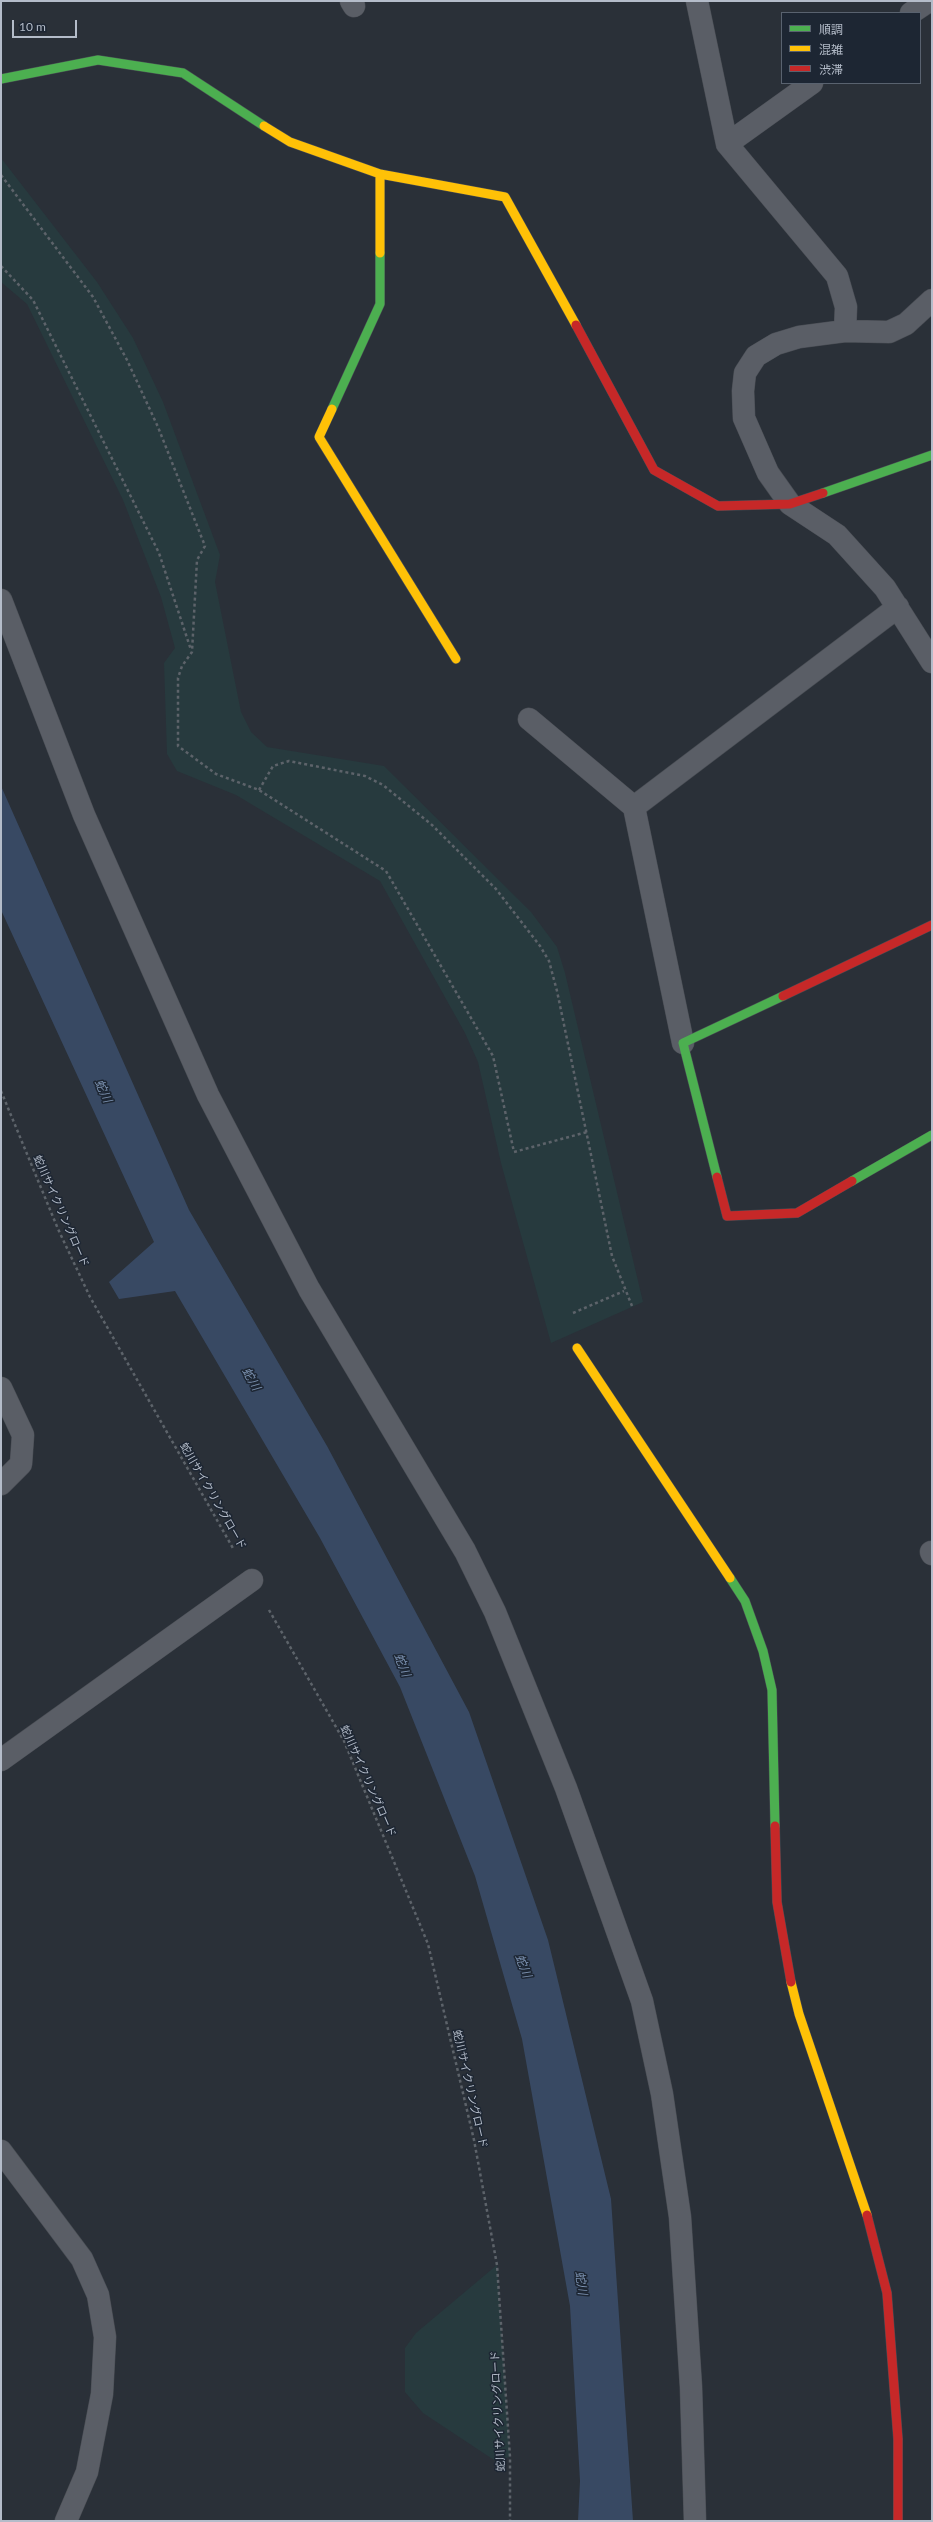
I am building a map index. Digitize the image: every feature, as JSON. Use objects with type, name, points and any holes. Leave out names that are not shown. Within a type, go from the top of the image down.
[{"type":"street","points":[[697,1],[727,144],[837,276],[846,307],[846,331]]},
{"type":"street","points":[[912,12],[929,1]]},
{"type":"street","points":[[1,80],[98,60],[183,73],[290,142],[380,174],[505,197],[543,262],[654,470],[718,506],[790,504],[932,455]]},
{"type":"street","points":[[727,144],[811,84]]},
{"type":"street","points":[[380,174],[380,304],[319,437],[456,659]]},
{"type":"street","points":[[932,300],[906,324],[888,332],[846,331],[799,337],[776,344],[756,356],[745,373],[743,391],[744,418],[768,473],[790,504],[837,535],[885,588],[932,662]]},
{"type":"street","points":[[1,600],[84,815],[208,1095],[309,1289],[465,1551],[495,1612],[572,1803],[642,2001],[662,2094],[680,2217],[690,2387],[695,2521]]},
{"type":"street","points":[[634,807],[898,607]]},
{"type":"street","points":[[529,719],[634,807],[683,1043],[727,1216],[797,1213],[932,1135]]},
{"type":"street","points":[[683,1043],[932,925]]},
{"type":"street","points":[[577,1348],[745,1601],[764,1651],[772,1690],[777,1902],[787,1962],[799,2014],[866,2212],[887,2293],[898,2439],[898,2521]]},
{"type":"street","points":[[1,1388],[24,1436],[21,1464],[1,1484]]},
{"type":"street","points":[[1,1760],[252,1580]]},
{"type":"street","points":[[1,2152],[82,2259],[98,2295],[102,2316],[105,2337],[102,2394],[87,2472],[66,2521]]},
{"type":"path","points":[[1,175],[93,297],[127,360],[161,434],[205,546],[197,560],[192,652],[182,666],[178,678],[178,746],[216,774],[258,790],[386,871],[493,1056],[514,1152],[587,1132]]},
{"type":"path","points":[[1,266],[33,300],[159,553],[192,652]]},
{"type":"path","points":[[258,790],[273,766],[288,761],[365,776],[383,785],[432,825],[496,889],[549,962],[587,1132],[612,1256],[632,1306]]},
{"type":"path","name":"蛇川サイクリングロード","points":[[1,1091],[58,1229],[90,1297],[344,1741],[428,1944],[474,2140],[497,2265],[510,2457],[510,2521]]},
{"type":"green space","points":[[1,158],[97,282],[133,338],[163,402],[220,555],[215,582],[241,712],[251,732],[267,747],[384,766],[531,912],[557,947],[565,973],[643,1302],[551,1343],[501,1163],[478,1062],[465,1033],[380,881],[236,795],[177,771],[167,754],[164,663],[175,648],[161,597],[123,500],[27,304],[1,282]]},
{"type":"green space","points":[[497,2265],[510,2457],[494,2460],[423,2413],[405,2392],[405,2348],[416,2333]]},
{"type":"water","name":"蛇川","points":[[1,786],[189,1210],[327,1446],[469,1712],[548,1940],[611,2199],[633,2521],[578,2521],[580,2481],[570,2306],[522,2039],[475,1876],[400,1687],[320,1538],[175,1291],[119,1299],[109,1282],[154,1242],[1,910]]},
{"type":"traffic: fast","points":[[1,79],[98,60],[183,73],[264,126]]},
{"type":"traffic: fast","points":[[332,409],[380,304],[380,253]]},
{"type":"traffic: fast","points":[[823,493],[932,455]]},
{"type":"traffic: fast","points":[[717,1177],[683,1043],[783,996]]},
{"type":"traffic: fast","points":[[852,1181],[932,1135]]},
{"type":"traffic: fast","points":[[730,1578],[745,1601],[763,1651],[772,1690],[775,1826]]},
{"type":"traffic: slow","points":[[264,126],[290,142],[380,174],[380,253]]},
{"type":"traffic: slow","points":[[380,174],[505,197],[576,325]]},
{"type":"traffic: slow","points":[[332,409],[319,437],[456,659]]},
{"type":"traffic: slow","points":[[577,1348],[730,1578]]},
{"type":"traffic: slow","points":[[791,1982],[799,2014],[867,2215]]},
{"type":"traffic: jam","points":[[576,325],[654,470],[718,506],[790,504],[823,493]]},
{"type":"traffic: jam","points":[[783,996],[932,925]]},
{"type":"traffic: jam","points":[[717,1177],[727,1216],[797,1213],[852,1181]]},
{"type":"traffic: jam","points":[[775,1826],[777,1902],[791,1982]]},
{"type":"traffic: jam","points":[[867,2215],[887,2293],[898,2439],[898,2521]]}]
